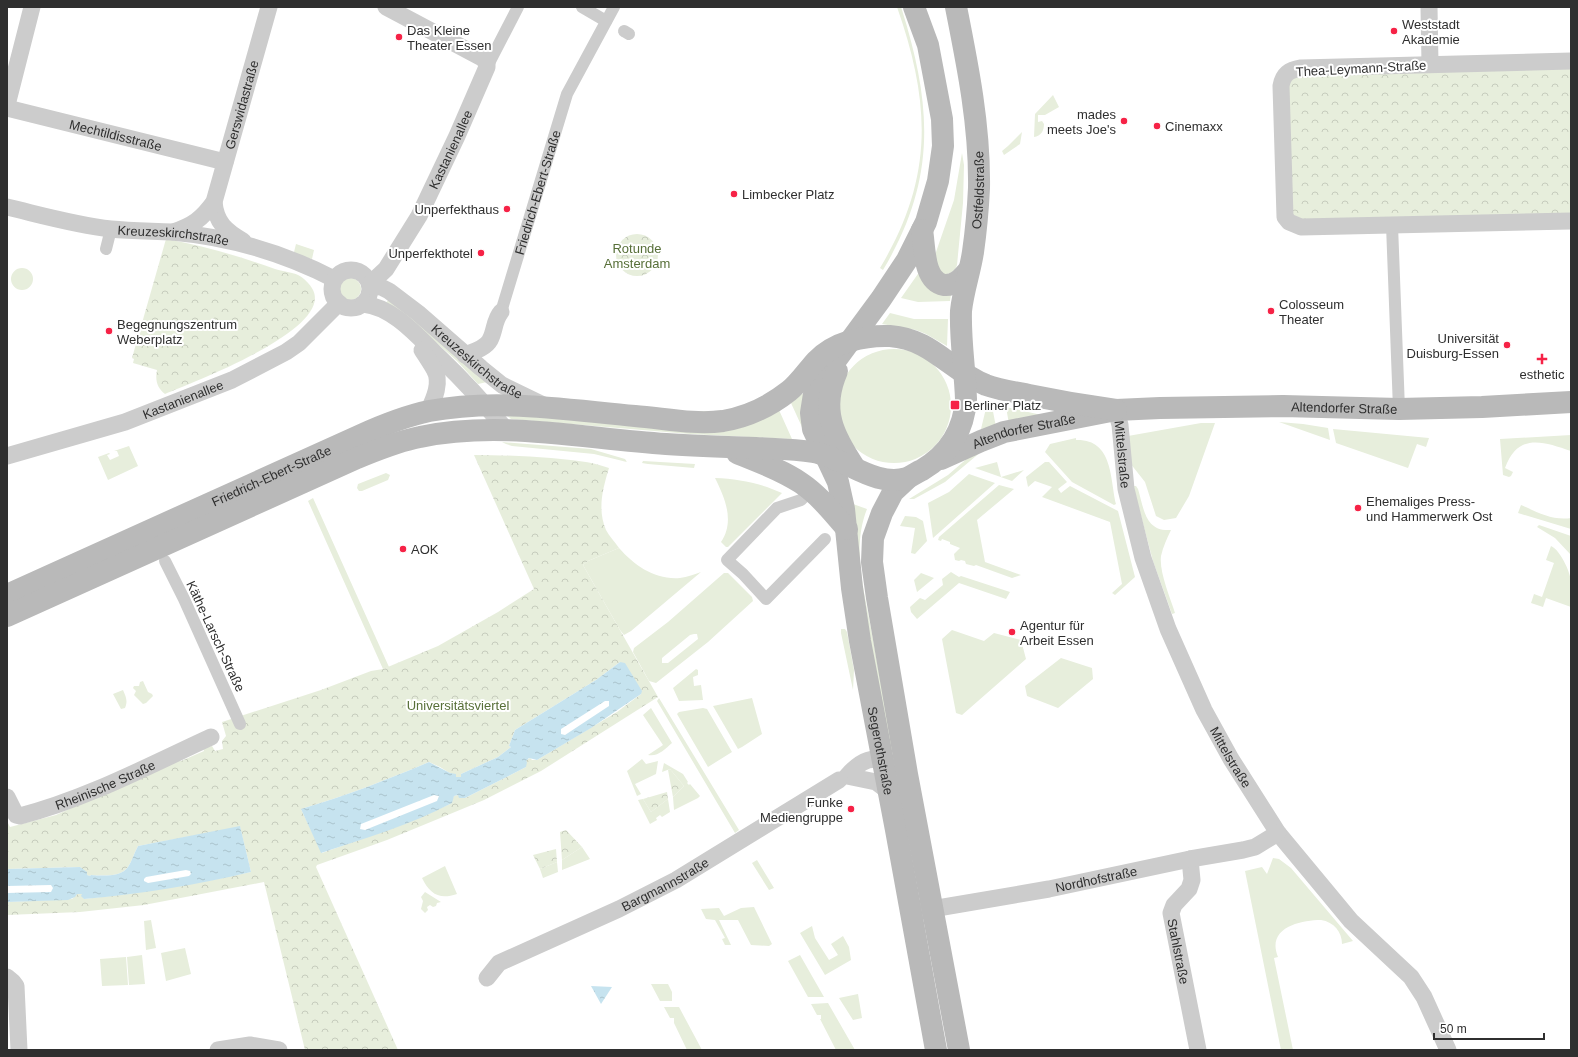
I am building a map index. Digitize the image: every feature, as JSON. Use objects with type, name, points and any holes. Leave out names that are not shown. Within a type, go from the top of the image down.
[{"type":"main road","points":[[851,341],[886,336],[913,340],[928,347],[964,374],[966,399],[962,421],[953,441],[943,454],[908,478],[884,478],[855,468],[836,436],[830,421],[828,409],[832,383],[851,341],[907,260],[922,230],[938,181],[942,158],[942,119],[928,45],[914,7]]},
{"type":"main road","name":"Ostfeldstraße","points":[[956,7],[973,92],[977,134],[979,187],[973,253],[968,271],[961,311],[964,374]]},
{"type":"main road","points":[[922,230],[929,272],[936,281],[944,285],[953,284],[963,277],[968,271]]},
{"type":"main road","name":"Friedrich-Ebert-Straße","points":[[7,595],[364,433],[394,421],[428,412],[462,406],[547,406],[695,421],[729,420],[759,410],[780,397],[797,384],[816,361],[827,351],[851,341]]},
{"type":"main road","name":"Segerothstraße","points":[[851,341],[822,379],[812,402],[811,413],[813,429],[840,490],[847,529],[855,611],[936,1050]]},
{"type":"main road","name":"Altendorfer Straße","points":[[964,374],[980,382],[998,388],[1056,401],[1116,410]]},
{"type":"main road","name":"Altendorfer Straße","points":[[934,461],[1004,432],[1116,410],[1283,406],[1399,409],[1482,407],[1571,402]]},
{"type":"main road","name":"Friedrich-Ebert-Straße","points":[[7,616],[357,458],[388,446],[419,437],[453,432],[507,430],[663,444],[805,451],[824,454],[855,468]]},
{"type":"main road","points":[[723,447],[785,473],[802,483],[847,529]]},
{"type":"main road","name":"Segerothstraße","points":[[908,478],[897,486],[882,513],[873,538],[872,562],[907,774],[958,1050]]},
{"type":"street","points":[[7,106],[32,7]]},
{"type":"street","name":"Gerswidastraße","points":[[173,232],[188,227],[194,223],[208,211],[214,202],[269,7]]},
{"type":"street","points":[[386,7],[482,58],[487,62],[488,67]]},
{"type":"street","name":"Kastanienallee","points":[[371,285],[386,269],[419,216],[488,67],[518,7]]},
{"type":"street","points":[[582,7],[606,21]]},
{"type":"street","name":"Friedrich-Ebert-Straße","points":[[465,355],[478,350],[490,340],[497,316],[501,312],[567,94],[614,7]]},
{"type":"street","points":[[1429,7],[1430,64]]},
{"type":"street","name":"Thea-Leymann-Straße","points":[[1571,61],[1301,68],[1289,71],[1282,80],[1285,217],[1289,222],[1301,227],[1571,221]]},
{"type":"street","name":"Mechtildisstraße","points":[[7,106],[225,162]]},
{"type":"street","points":[[214,202],[215,212],[226,230],[252,246]]},
{"type":"street","name":"Kreuzeskirchstraße","points":[[7,207],[57,219],[111,229],[173,232],[252,246],[313,268],[334,279]]},
{"type":"street","points":[[1384,226],[1399,409]]},
{"type":"street","points":[[106,249],[111,229]]},
{"type":"street","points":[[352,269],[364,273],[371,285],[369,298],[363,304],[352,308],[344,307],[335,300],[332,292],[334,279],[343,271],[352,269]]},
{"type":"street","name":"Kreuzeskirchstraße","points":[[371,285],[381,287],[389,291],[502,385],[547,406]]},
{"type":"street","name":"Kastanienallee","points":[[7,456],[125,422],[232,380],[286,352],[299,343],[339,303]]},
{"type":"street","name":"Kreuzeskirchstraße","points":[[363,304],[376,307],[388,313],[414,333],[487,406],[507,430]]},
{"type":"street","name":"Kreuzeskirchstraße","points":[[414,333],[435,370],[438,379],[433,400],[428,412]]},
{"type":"street","name":"Mittelstraße","points":[[1116,410],[1120,424],[1125,463],[1126,489],[1143,558],[1168,628],[1204,710],[1231,759],[1278,833],[1351,921],[1411,977],[1424,997],[1448,1050]]},
{"type":"street","points":[[806,494],[801,500],[777,508],[727,560],[743,574],[766,599],[825,539]]},
{"type":"street","name":"Käthe-Larsch-Straße","points":[[165,561],[184,599],[240,724]]},
{"type":"street","name":"Rheinische Straße","points":[[7,797],[16,815],[20,816],[47,809],[110,784],[211,737]]},
{"type":"street","points":[[888,791],[876,782],[847,776],[859,763],[868,760],[882,759],[895,765],[907,774]]},
{"type":"street","name":"Bargmannstraße","points":[[487,978],[499,963],[619,909],[676,880],[839,780]]},
{"type":"street","name":"Nordhofstraße","points":[[910,913],[1064,886],[1190,859],[1255,847],[1278,833]]},
{"type":"street","name":"Stahlstraße","points":[[1190,859],[1192,880],[1189,889],[1174,905],[1171,913],[1198,1050]]},
{"type":"street","points":[[7,977],[16,986],[18,1050]]},
{"type":"street","points":[[218,1050],[250,1045],[279,1050]]},
{"type":"green space","points":[[897,7],[901,7],[902,10],[912,45],[919,78],[923,111],[924,142],[921,173],[913,205],[901,237],[883,270],[880,268],[898,235],[910,203],[918,171],[922,140],[921,108],[916,76],[908,42]]},
{"type":"green space","points":[[1571,61],[1571,221],[1291,221],[1288,71]]},
{"type":"green space","points":[[1053,95],[1059,107],[1045,115],[1038,115],[1038,122],[1042,121],[1044,127],[1040,134],[1034,137],[1035,114]]},
{"type":"green space","points":[[1022,132],[1020,144],[1004,155],[1002,151]]},
{"type":"green space","points":[[962,153],[964,165],[963,203],[957,265],[952,272],[944,274],[939,271],[937,267],[935,259],[936,252],[954,200]]},
{"type":"green space","name":"Rotunde Amsterdam","points":[[633,234],[641,234],[649,237],[655,243],[658,255],[655,267],[649,273],[641,276],[633,276],[625,273],[619,267],[616,259],[616,251],[619,243],[625,237]]},
{"type":"green space","points":[[166,239],[221,252],[296,274],[307,281],[313,290],[313,306],[302,322],[282,338],[229,367],[165,394],[157,384],[157,370],[133,363],[134,359],[132,358]]},
{"type":"green space","points":[[296,244],[314,250],[312,259],[298,255],[294,252]]},
{"type":"green space","points":[[22,268],[30,271],[33,279],[30,287],[22,290],[14,287],[11,279],[14,271]]},
{"type":"green space","points":[[920,271],[951,294],[950,301],[918,302],[901,298]]},
{"type":"green space","points":[[350,278],[358,281],[361,289],[358,297],[350,300],[342,297],[339,289],[342,281]]},
{"type":"green space","points":[[390,298],[487,382],[478,384],[457,361],[413,322],[385,304]]},
{"type":"green space","points":[[890,313],[914,319],[948,319],[947,346],[916,330],[882,324]]},
{"type":"green space","points":[[894,349],[916,353],[926,358],[942,374],[947,384],[951,406],[947,428],[942,438],[926,454],[916,459],[894,463],[872,459],[862,454],[846,438],[841,428],[837,406],[841,384],[846,374],[862,358],[872,353]]},
{"type":"green space","points":[[802,394],[805,394],[807,438],[791,403]]},
{"type":"green space","points":[[988,400],[991,401],[996,427],[981,429]]},
{"type":"green space","points":[[1006,407],[1037,414],[1067,414],[1009,424]]},
{"type":"green space","points":[[779,410],[792,439],[690,434],[511,419],[506,414]]},
{"type":"green space","points":[[1279,422],[1328,428],[1330,440]]},
{"type":"green space","points":[[1201,423],[1215,423],[1189,496],[1176,518],[1164,520],[1156,516],[1145,482],[1130,463],[1128,436]]},
{"type":"green space","points":[[1333,429],[1429,438],[1426,447],[1417,444],[1408,468],[1336,443]]},
{"type":"green space","points":[[1571,435],[1571,451],[1541,443],[1524,445],[1517,449],[1510,457],[1505,468],[1513,472],[1511,476],[1509,477],[1503,475],[1500,439]]},
{"type":"green space","points":[[1076,438],[1076,440],[1088,441],[1097,446],[1103,453],[1108,462],[1116,504],[1114,505],[1072,482],[1045,452],[1050,444]]},
{"type":"green space","points":[[502,442],[591,449],[625,459],[627,462],[594,454],[512,446]]},
{"type":"green space","points":[[129,446],[138,466],[108,480],[98,457],[109,453],[110,454],[107,455],[110,460],[119,456],[117,451],[114,451]]},
{"type":"green space","points":[[982,451],[945,482],[914,499],[909,499],[948,475],[970,456]]},
{"type":"green space","name":"Universitätsviertel","points":[[474,455],[566,459],[588,462],[609,468],[601,506],[603,522],[606,530],[619,548],[588,561],[583,565],[658,697],[541,771],[484,800],[387,840],[317,865],[316,867],[398,1050],[305,1050],[264,882],[144,905],[80,912],[7,915],[7,902],[72,899],[77,894],[82,894],[84,899],[105,897],[168,888],[251,872],[240,827],[138,846],[129,865],[121,873],[117,874],[90,876],[86,875],[80,867],[7,869],[7,821],[10,827],[56,815],[179,759],[181,761],[204,751],[203,748],[212,746],[215,751],[223,749],[222,741],[226,736],[222,722],[321,690],[371,671],[383,669],[438,646],[498,612],[534,589]],"holes":[[[620,662],[641,694],[617,712],[537,760],[532,760],[530,758],[525,761],[526,767],[465,798],[458,795],[454,796],[450,804],[409,822],[322,853],[301,809],[334,799],[429,762],[456,777],[461,777],[461,774],[498,757],[511,747],[509,746],[515,730],[596,680]]]},
{"type":"green space","points":[[643,461],[695,464],[694,468],[648,464],[642,463]]},
{"type":"green space","points":[[997,462],[1001,477],[1024,470],[1012,481],[975,468]]},
{"type":"green space","points":[[1045,462],[1049,462],[1067,482],[1058,489],[1061,493],[1070,486],[1118,511],[1135,577],[1115,595],[1112,593],[1122,584],[1110,522],[1042,497],[1052,487],[1035,481],[1028,487],[1026,477]]},
{"type":"green space","points":[[386,473],[390,475],[388,480],[362,491],[359,491],[357,488],[358,484]]},
{"type":"green space","points":[[969,474],[995,483],[933,538],[928,503],[949,492]]},
{"type":"green space","points":[[715,478],[749,482],[782,493],[728,547],[721,542],[725,534],[728,518],[725,502]]},
{"type":"green space","points":[[999,485],[1014,489],[977,520],[985,562],[1021,575],[1012,578],[976,565],[966,564],[965,561],[955,560],[954,554],[960,548],[942,539],[941,541],[938,540],[939,537]]},
{"type":"green space","points":[[1133,486],[1136,486],[1138,489],[1144,511],[1151,523],[1162,530],[1171,530],[1163,549],[1161,562],[1165,584],[1175,613],[1172,614],[1153,561]]},
{"type":"green space","points":[[313,498],[389,667],[383,669],[308,501]]},
{"type":"green space","points":[[853,504],[867,509],[862,524],[860,540],[861,571],[894,748],[892,755],[864,613]]},
{"type":"green space","points":[[1521,505],[1551,517],[1564,519],[1571,518],[1571,529],[1518,513]]},
{"type":"green space","points":[[905,516],[916,517],[923,521],[927,541],[915,554],[911,553],[915,528],[900,526]]},
{"type":"green space","points":[[1539,525],[1571,536],[1571,555],[1555,538],[1537,527]]},
{"type":"green space","points":[[1551,546],[1561,556],[1569,572],[1571,584],[1571,607],[1546,598],[1543,607],[1531,603],[1534,594],[1542,597],[1554,563],[1546,560]]},
{"type":"green space","points":[[619,548],[639,566],[662,577],[680,578],[701,572],[631,631],[624,635],[583,565],[588,561]]},
{"type":"green space","points":[[951,572],[959,577],[961,576],[1010,592],[1006,599],[959,583],[917,619],[911,612],[910,607],[920,598],[925,600],[943,585],[942,579]]},
{"type":"green space","points":[[724,573],[728,573],[752,597],[753,601],[708,642],[656,683],[649,681],[633,652],[634,648],[668,622]],"holes":[[[697,634],[698,639],[668,663],[662,663],[662,658],[690,635]]]},
{"type":"green space","points":[[921,573],[934,578],[917,592],[914,580]]},
{"type":"green space","points":[[841,629],[845,629],[847,632],[854,670],[853,690],[841,633]]},
{"type":"green space","points":[[952,630],[984,641],[994,633],[1021,640],[1026,659],[962,715],[956,713],[942,639]]},
{"type":"green space","points":[[1061,658],[1092,668],[1093,679],[1058,708],[1027,696],[1025,686]]},
{"type":"green space","points":[[696,669],[698,670],[698,675],[693,677],[694,686],[701,685],[703,700],[679,701],[673,688]]},
{"type":"green space","points":[[143,681],[148,692],[153,696],[143,704],[134,695],[136,691],[133,688],[134,686],[139,686],[140,682]]},
{"type":"green space","points":[[123,690],[126,697],[126,703],[125,708],[121,709],[113,694]]},
{"type":"green space","points":[[659,698],[739,830],[735,833],[657,701]]},
{"type":"green space","points":[[752,698],[762,734],[738,749],[713,706]]},
{"type":"green space","points":[[651,708],[672,743],[655,755],[648,755],[663,745],[643,715]]},
{"type":"green space","points":[[703,708],[707,709],[732,752],[708,767],[677,714],[679,712]]},
{"type":"green space","points":[[642,759],[646,764],[658,761],[656,774],[635,784],[641,794],[637,796],[627,771]]},
{"type":"green space","points":[[664,763],[683,774],[688,782],[687,783],[689,785],[690,784],[700,796],[674,810],[673,797],[684,786],[670,769],[662,772]]},
{"type":"green space","points":[[670,769],[684,786],[673,797],[668,770]]},
{"type":"green space","points":[[667,792],[668,799],[651,812],[643,799]]},
{"type":"green space","points":[[643,799],[651,812],[668,799],[670,812],[662,817],[660,815],[656,818],[657,820],[650,824],[638,800]]},
{"type":"green space","points":[[566,830],[582,847],[562,860],[560,832]]},
{"type":"green space","points":[[582,847],[590,859],[562,870],[562,860]]},
{"type":"green space","points":[[556,849],[557,862],[540,869],[533,855]]},
{"type":"green space","points":[[1273,858],[1279,859],[1291,868],[1353,941],[1342,944],[1341,935],[1336,928],[1330,923],[1321,920],[1313,920],[1295,924],[1281,933],[1277,939],[1276,947],[1278,957],[1274,958],[1293,1050],[1281,1050],[1245,871],[1262,867],[1267,874]]},
{"type":"green space","points":[[757,860],[774,888],[769,890],[752,863]]},
{"type":"green space","points":[[557,862],[558,872],[543,878],[540,869]]},
{"type":"green space","points":[[445,866],[457,894],[451,896],[440,896],[432,892],[422,878]]},
{"type":"green space","points":[[425,892],[441,902],[437,903],[436,906],[433,907],[430,905],[427,907],[428,910],[425,913],[421,909],[423,901],[421,897]]},
{"type":"green space","points":[[754,907],[772,944],[769,946],[751,945],[738,920],[719,920],[731,945],[725,945],[722,939],[725,938],[715,920],[706,919],[701,909],[719,908],[724,916],[741,908]]},
{"type":"green space","points":[[151,920],[156,948],[146,950],[144,921]]},
{"type":"green space","points":[[812,926],[815,938],[829,960],[838,955],[831,944],[843,936],[849,947],[851,960],[825,975],[800,933]]},
{"type":"green space","points":[[185,948],[191,974],[166,981],[161,953]]},
{"type":"green space","points":[[142,955],[145,984],[129,985],[127,957]]},
{"type":"green space","points":[[800,955],[824,997],[808,997],[788,961]]},
{"type":"green space","points":[[126,957],[128,985],[102,986],[100,959]]},
{"type":"green space","points":[[651,984],[668,984],[672,992],[672,1001],[660,1001]]},
{"type":"green space","points":[[858,994],[862,1018],[853,1020],[839,998]]},
{"type":"green space","points":[[828,1003],[855,1050],[836,1050],[820,1019],[821,1015],[817,1015],[811,1004]]},
{"type":"green space","points":[[664,1007],[679,1007],[702,1050],[687,1050],[674,1023],[674,1018],[670,1018]]},
{"type":"water","points":[[620,662],[625,663],[642,691],[641,694],[591,728],[537,760],[529,758],[526,761],[526,767],[465,798],[459,798],[458,795],[454,796],[452,803],[420,818],[388,831],[321,853],[301,809],[334,799],[429,762],[450,773],[456,774],[456,777],[461,777],[461,774],[498,757],[511,747],[509,746],[515,730],[596,680]],"holes":[[[605,701],[609,701],[609,706],[565,735],[561,734],[561,729]],[[434,795],[439,796],[437,801],[365,830],[360,829],[361,824]]]},
{"type":"water","points":[[240,826],[251,872],[147,892],[84,899],[81,896],[82,894],[77,894],[75,897],[68,900],[7,902],[7,893],[51,892],[53,888],[51,885],[7,886],[7,869],[80,867],[87,872],[87,875],[90,876],[117,874],[125,870],[129,865],[138,846]],"holes":[[[186,870],[190,871],[191,874],[189,876],[148,883],[144,881],[146,877]]]},
{"type":"water","points":[[591,986],[612,987],[601,1004]]},
{"type":"place","name":"Weststadt Akademie","points":[[1394,31]]},
{"type":"place","name":"Das Kleine Theater Essen","points":[[399,37]]},
{"type":"place","name":"mades meets Joe's","points":[[1124,121]]},
{"type":"place","name":"Cinemaxx","points":[[1157,126]]},
{"type":"place","name":"Limbecker Platz","points":[[734,194]]},
{"type":"place","name":"Unperfekthaus","points":[[507,209]]},
{"type":"place","name":"Unperfekthotel","points":[[481,253]]},
{"type":"place","name":"Colosseum Theater","points":[[1271,311]]},
{"type":"place","name":"Begegnungszentrum Weberplatz","points":[[109,331]]},
{"type":"place","name":"Universität Duisburg-Essen","points":[[1507,345]]},
{"type":"place","name":"esthetic","points":[[1542,359]]},
{"type":"place","name":"Berliner Platz","points":[[955,405]]},
{"type":"place","name":"Ehemaliges Press- und Hammerwerk Ost","points":[[1358,508]]},
{"type":"place","name":"AOK","points":[[403,549]]},
{"type":"place","name":"Agentur für Arbeit Essen","points":[[1012,632]]},
{"type":"place","name":"Funke Mediengruppe","points":[[851,809]]}]
